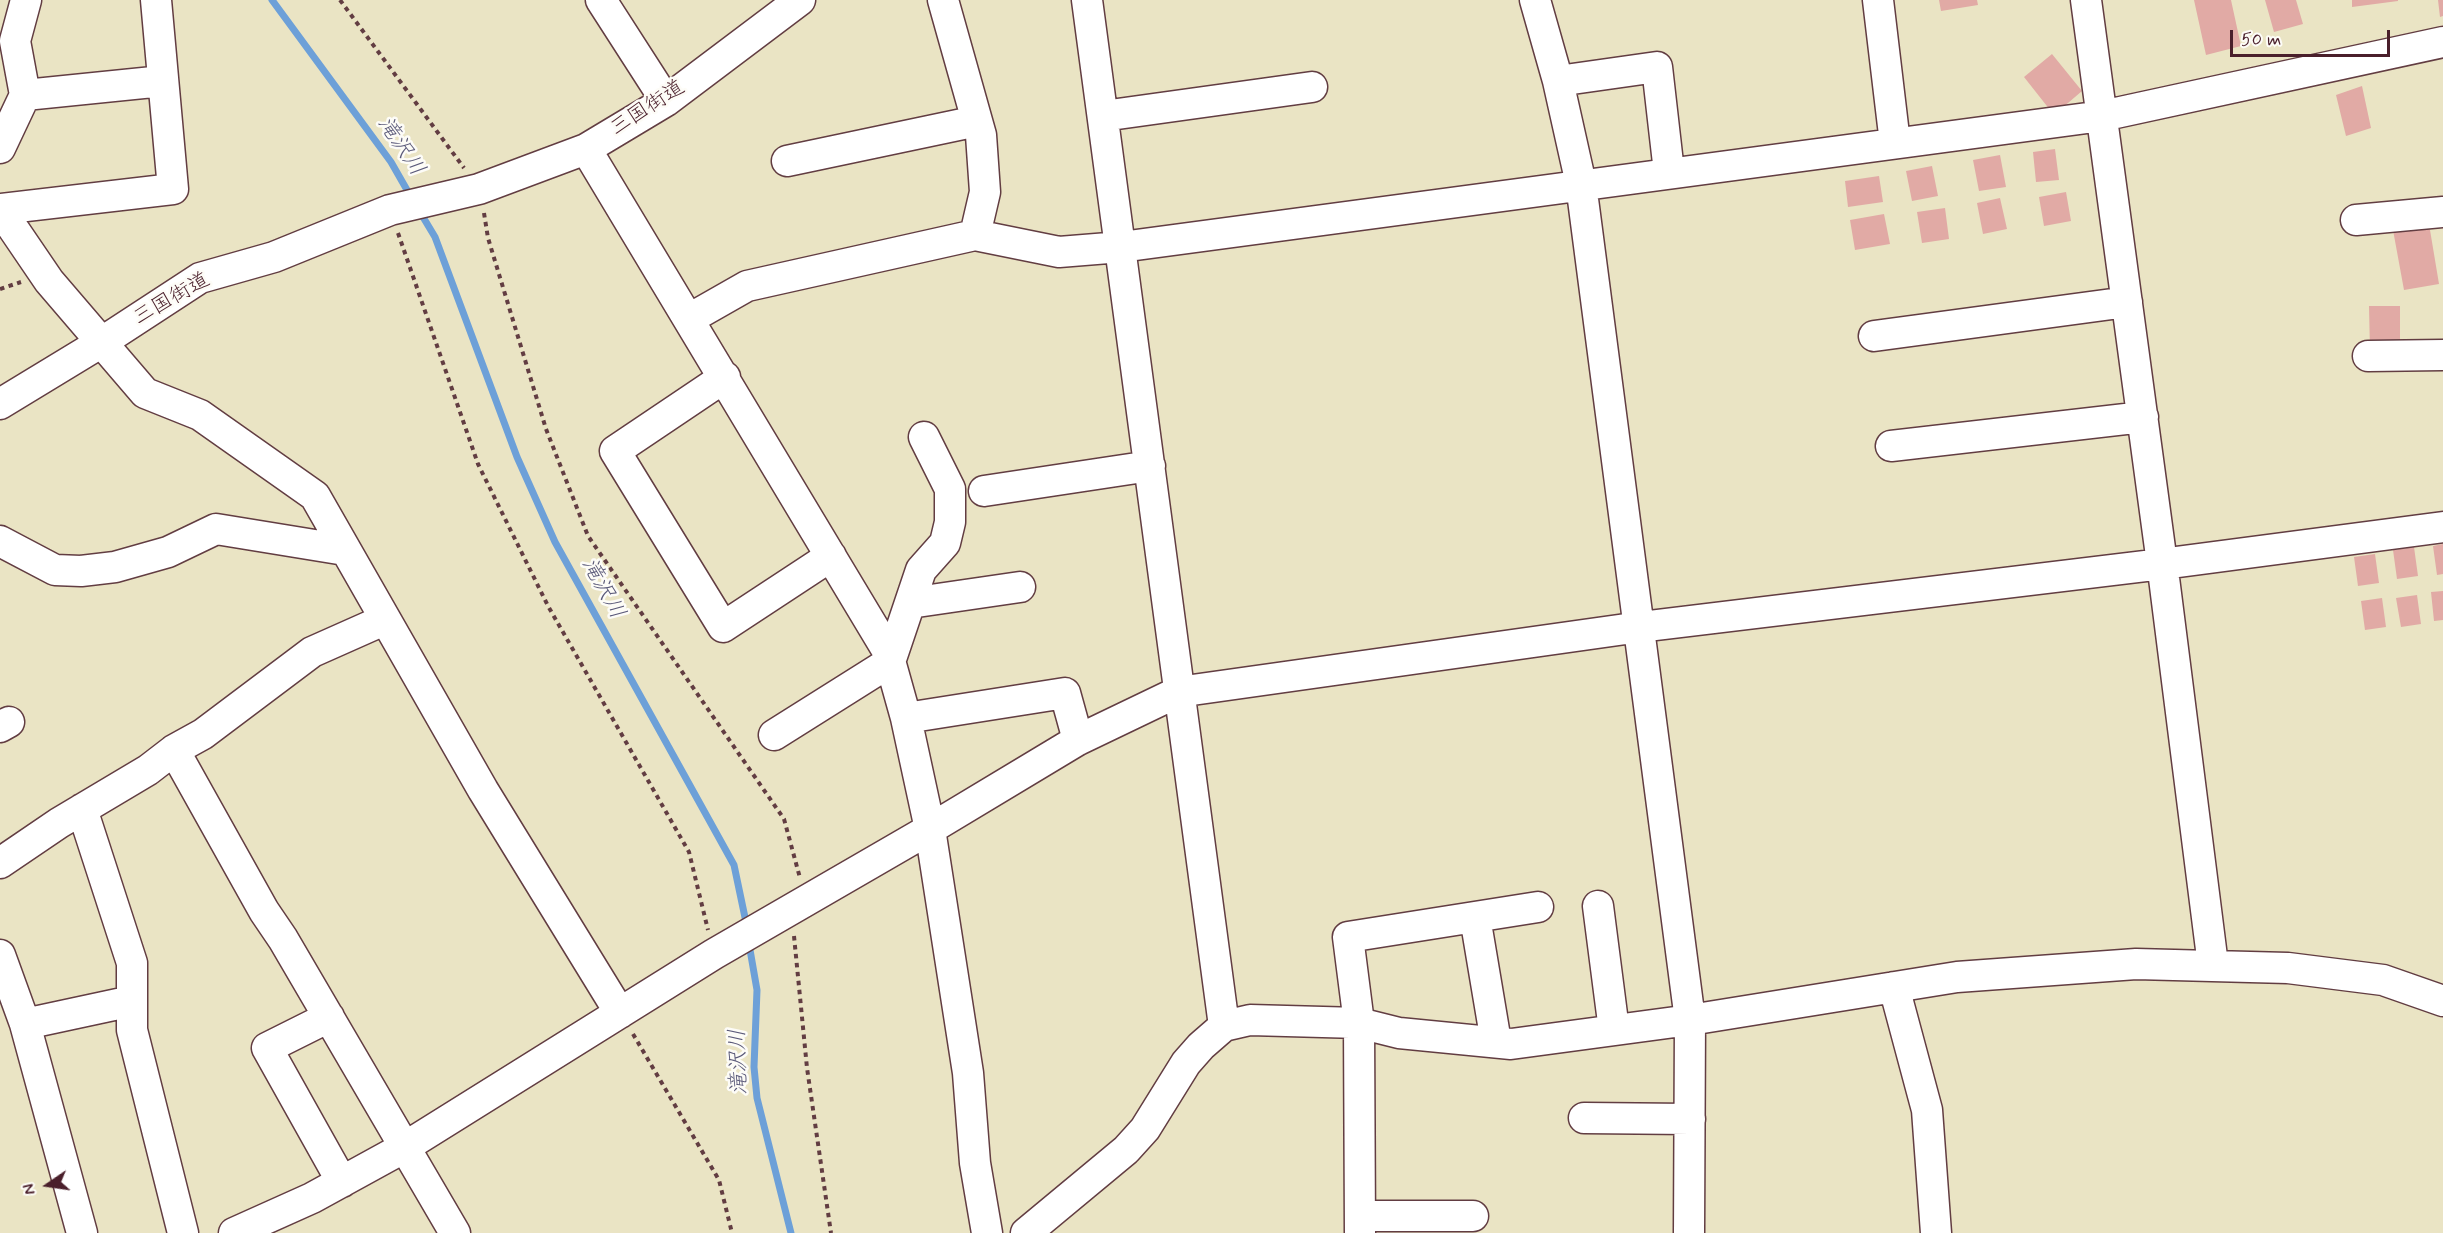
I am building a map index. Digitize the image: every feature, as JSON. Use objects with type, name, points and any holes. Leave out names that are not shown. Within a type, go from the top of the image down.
[{"type":"street","points":[[0,148],[25,95],[15,41],[26,0]]},
{"type":"street","points":[[156,0],[173,189],[0,209],[49,280],[144,393],[200,415],[315,496],[483,790],[620,1013]]},
{"type":"street","points":[[601,0],[666,100]]},
{"type":"street","name":"三国街道","points":[[0,404],[102,342],[200,278],[274,257],[390,210],[479,189],[586,149],[666,100],[800,0]]},
{"type":"street","points":[[943,0],[981,135],[985,192],[975,235]]},
{"type":"street","points":[[1087,0],[1224,1026]]},
{"type":"street","points":[[1535,0],[1558,81],[1581,184],[1690,1020],[1689,1233]]},
{"type":"street","points":[[1878,0],[1895,143]]},
{"type":"street","points":[[2086,0],[2143,417],[2213,966]]},
{"type":"street","points":[[689,319],[747,286],[975,235],[1059,252],[1121,247],[1669,172],[2102,116],[2443,42]]},
{"type":"street","points":[[1558,81],[1657,67],[1669,172]]},
{"type":"street","points":[[25,95],[163,81]]},
{"type":"street","points":[[1103,116],[1312,87]]},
{"type":"street","points":[[787,161],[977,121]]},
{"type":"street","points":[[586,149],[887,650],[906,718],[930,829],[968,1073],[974,1152],[987,1233]]},
{"type":"street","points":[[2356,220],[2443,212]]},
{"type":"street","points":[[1874,336],[2127,302]]},
{"type":"street","points":[[2368,357],[2443,355]]},
{"type":"street","points":[[725,377],[615,451],[723,627],[831,556]]},
{"type":"street","points":[[1891,446],[2143,417]]},
{"type":"street","points":[[774,735],[890,662],[921,570],[945,543],[950,522],[950,489],[924,437]]},
{"type":"street","points":[[984,491],[1150,466]]},
{"type":"street","points":[[234,1233],[312,1198],[405,1147],[714,954],[1078,740],[1179,692],[1640,627],[2162,564],[2443,527]]},
{"type":"street","points":[[0,541],[54,570],[81,571],[115,567],[168,552],[216,529],[345,550]]},
{"type":"street","points":[[910,603],[1020,587]]},
{"type":"street","points":[[0,863],[82,809],[148,770],[174,750],[203,734],[312,652],[384,620]]},
{"type":"street","points":[[906,718],[1065,693],[1078,740]]},
{"type":"street","points":[[174,750],[264,911],[329,1017],[455,1233]]},
{"type":"street","points":[[82,809],[132,963],[132,1030],[183,1233]]},
{"type":"street","points":[[1598,906],[1614,1030]]},
{"type":"street","points":[[1473,1216],[1360,1225],[1359,1023],[1348,937],[1538,907]]},
{"type":"street","points":[[1475,917],[1496,1042]]},
{"type":"street","points":[[0,955],[25,1024],[82,1233]]},
{"type":"street","points":[[1026,1233],[1126,1150],[1145,1129],[1186,1063],[1224,1026],[1250,1020],[1359,1023],[1399,1032],[1511,1044],[1690,1020],[1956,977],[2136,964],[2288,968],[2383,980],[2443,1000]]},
{"type":"street","points":[[1894,987],[1927,1110],[1936,1233]]},
{"type":"street","points":[[25,1024],[132,1001]]},
{"type":"street","points":[[329,1017],[267,1048],[342,1182]]},
{"type":"street","points":[[1584,1118],[1690,1119]]},
{"type":"path","points":[[340,0],[479,189],[488,238],[546,429],[588,536],[784,819],[799,906],[807,1068],[831,1233]]},
{"type":"path","points":[[390,210],[478,464],[548,606],[689,852],[714,954]]},
{"type":"path","points":[[620,1013],[719,1180],[732,1233]]},
{"type":"building","points":[[1939,0],[1977,0],[1978,5],[1941,11]]},
{"type":"building","points":[[2194,0],[2231,0],[2241,46],[2206,55]]},
{"type":"building","points":[[2265,0],[2296,0],[2303,24],[2274,32]]},
{"type":"building","points":[[2352,0],[2398,0],[2398,1],[2352,7]]},
{"type":"building","points":[[2438,0],[2443,0],[2443,16],[2440,17]]},
{"type":"building","points":[[2052,54],[2082,91],[2054,115],[2024,77]]},
{"type":"building","points":[[2362,86],[2371,128],[2346,136],[2336,95]]},
{"type":"building","points":[[2055,149],[2059,180],[2036,182],[2033,152]]},
{"type":"building","points":[[2000,155],[2006,187],[1979,191],[1973,160]]},
{"type":"building","points":[[1932,166],[1938,196],[1912,201],[1906,171]]},
{"type":"building","points":[[1879,176],[1883,202],[1848,207],[1845,181]]},
{"type":"building","points":[[2066,192],[2071,221],[2044,226],[2039,197]]},
{"type":"building","points":[[2000,198],[2007,229],[1983,234],[1977,203]]},
{"type":"building","points":[[1945,208],[1949,239],[1922,243],[1917,212]]},
{"type":"building","points":[[1884,214],[1890,244],[1855,250],[1850,220]]},
{"type":"building","points":[[2429,224],[2439,284],[2404,290],[2393,230]]},
{"type":"building","points":[[2369,306],[2400,306],[2400,352],[2370,352]]},
{"type":"building","points":[[2443,544],[2443,574],[2437,575],[2433,546]]},
{"type":"building","points":[[2414,547],[2418,576],[2397,579],[2393,550]]},
{"type":"building","points":[[2375,554],[2379,583],[2358,586],[2354,557]]},
{"type":"building","points":[[2443,591],[2443,620],[2434,621],[2431,592]]},
{"type":"building","points":[[2417,595],[2421,624],[2401,627],[2396,598]]},
{"type":"building","points":[[2382,598],[2386,627],[2365,630],[2361,601]]},
{"type":"waterway","name":"滝沢川","points":[[272,0],[391,162],[411,197]]},
{"type":"waterway","name":"滝沢川","points":[[420,212],[435,237],[517,457],[555,542],[734,865],[747,927]]},
{"type":"waterway","name":"滝沢川","points":[[749,944],[757,990],[754,1067],[757,1098],[791,1233]]}]
